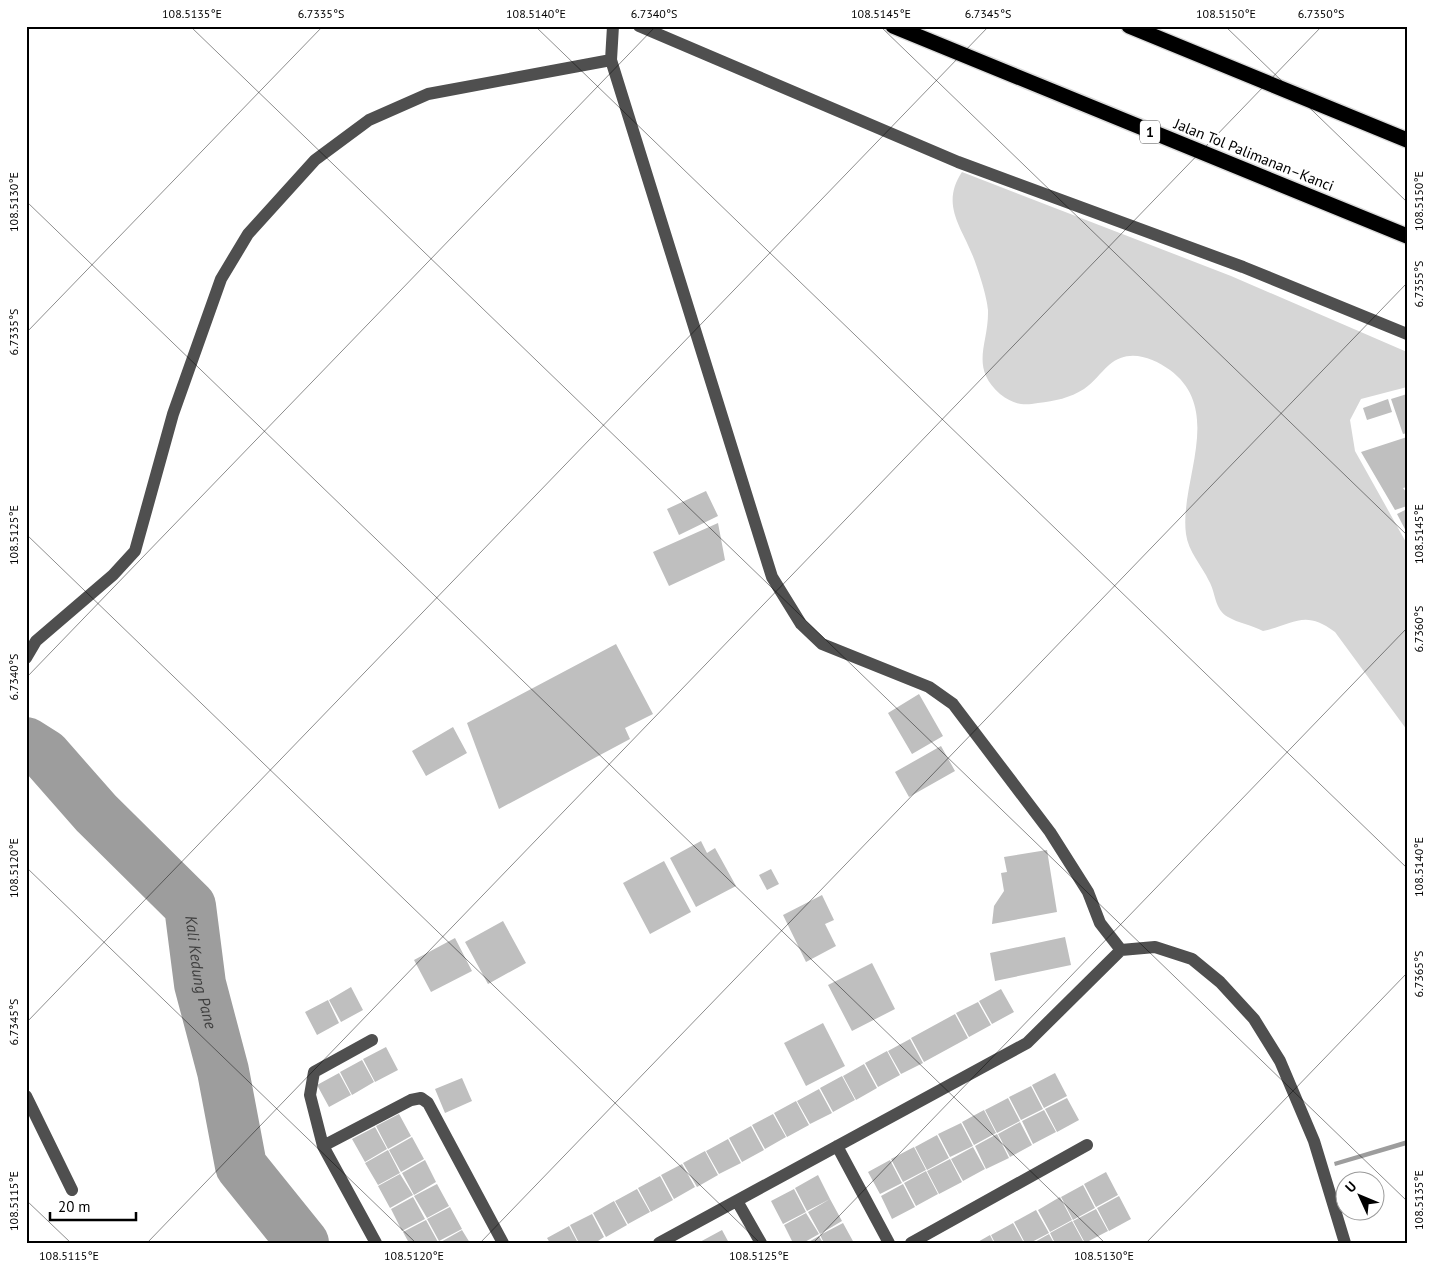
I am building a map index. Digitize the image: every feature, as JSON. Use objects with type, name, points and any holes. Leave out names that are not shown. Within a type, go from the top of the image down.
[{"type":"highway","name":"Jalan Tol Palimanan–Kanci","points":[[893,26],[1407,236]]},
{"type":"highway","points":[[1129,26],[1407,140]]},
{"type":"street","points":[[613,26],[611,60],[772,576],[801,624],[822,644],[929,687],[953,704],[1050,832],[1088,892],[1100,922],[1121,950]]},
{"type":"street","points":[[639,26],[958,162],[1243,268],[1407,334]]},
{"type":"street","points":[[26,658],[36,641],[113,575],[135,551],[173,414],[221,279],[248,234],[315,160],[369,120],[428,94],[611,60]]},
{"type":"street","points":[[659,1243],[1027,1043],[1121,950],[1155,947],[1192,959],[1220,982],[1254,1020],[1280,1061],[1314,1141],[1345,1243]]},
{"type":"street","points":[[372,1040],[314,1072],[310,1095],[323,1146],[376,1243]]},
{"type":"street","points":[[26,1096],[72,1190]]},
{"type":"street","points":[[323,1146],[411,1100],[421,1098],[428,1103],[503,1243]]},
{"type":"street","points":[[911,1243],[1087,1145]]},
{"type":"street","points":[[837,1146],[889,1243]]},
{"type":"street","points":[[737,1200],[761,1243]]},
{"type":"shaded area","points":[[962,172],[1231,276],[1407,352],[1407,387],[1361,399],[1350,420],[1355,451],[1407,544],[1407,730],[1335,632],[1325,625],[1315,621],[1299,620],[1263,631],[1232,619],[1220,610],[1206,575],[1187,540],[1186,514],[1188,492],[1196,448],[1197,426],[1195,406],[1186,387],[1170,370],[1148,358],[1140,356],[1124,357],[1109,365],[1079,392],[1062,399],[1032,404],[1022,404],[1009,400],[991,384],[985,374],[983,364],[988,323],[986,298],[976,264],[955,216],[953,206],[953,195]]},
{"type":"shaded area","points":[[1407,1140],[1407,1145],[1335,1166],[1334,1162]]},
{"type":"building","points":[[1407,394],[1407,433],[1403,434],[1391,399]]},
{"type":"building","points":[[1388,399],[1392,412],[1367,420],[1363,408]]},
{"type":"building","points":[[1407,437],[1407,487],[1403,488],[1407,493],[1407,506],[1395,510],[1361,452]]},
{"type":"building","points":[[706,491],[718,516],[679,535],[667,509]]},
{"type":"building","points":[[1407,509],[1407,533],[1397,514]]},
{"type":"building","points":[[718,523],[725,560],[669,586],[653,552]]},
{"type":"building","points":[[616,644],[653,714],[625,728],[630,739],[499,809],[467,723]]},
{"type":"building","points":[[919,694],[943,736],[912,754],[888,713]]},
{"type":"building","points":[[453,727],[467,753],[426,776],[412,751]]},
{"type":"building","points":[[941,746],[955,771],[909,797],[895,772]]},
{"type":"building","points":[[701,841],[707,853],[715,848],[736,886],[696,907],[670,858]]},
{"type":"building","points":[[1047,850],[1057,912],[992,924],[994,906],[1004,891],[1001,873],[1007,872],[1004,857]]},
{"type":"building","points":[[664,861],[691,912],[650,934],[623,883]]},
{"type":"building","points":[[771,869],[779,884],[767,890],[759,875]]},
{"type":"building","points":[[822,895],[834,920],[825,924],[836,946],[806,962],[783,915]]},
{"type":"building","points":[[503,921],[526,963],[488,984],[465,942]]},
{"type":"building","points":[[1065,937],[1071,965],[995,981],[990,953]]},
{"type":"building","points":[[455,938],[472,971],[431,992],[414,960]]},
{"type":"building","points":[[872,963],[895,1009],[852,1031],[828,985]]},
{"type":"building","points":[[351,987],[363,1010],[341,1022],[329,1000]]},
{"type":"building","points":[[1001,989],[1014,1012],[992,1024],[979,1001]]},
{"type":"building","points":[[328,1000],[339,1023],[317,1035],[305,1012]]},
{"type":"building","points":[[978,1002],[991,1025],[969,1037],[956,1013]]},
{"type":"building","points":[[955,1014],[968,1038],[946,1050],[933,1026]]},
{"type":"building","points":[[823,1023],[845,1066],[806,1086],[784,1043]]},
{"type":"building","points":[[933,1026],[946,1050],[924,1062],[911,1038]]},
{"type":"building","points":[[910,1039],[923,1063],[901,1074],[888,1051]]},
{"type":"building","points":[[386,1047],[398,1070],[375,1082],[363,1059]]},
{"type":"building","points":[[887,1051],[900,1075],[878,1087],[865,1063]]},
{"type":"building","points":[[362,1060],[374,1082],[352,1095],[340,1072]]},
{"type":"building","points":[[864,1064],[877,1088],[856,1100],[843,1076]]},
{"type":"building","points":[[339,1073],[351,1095],[329,1107],[317,1085]]},
{"type":"building","points":[[1055,1073],[1067,1096],[1044,1108],[1032,1085]]},
{"type":"building","points":[[842,1076],[855,1100],[833,1112],[820,1088]]},
{"type":"building","points":[[462,1078],[472,1101],[445,1113],[435,1089]]},
{"type":"building","points":[[1031,1086],[1043,1109],[1021,1120],[1009,1097]]},
{"type":"building","points":[[819,1089],[832,1113],[810,1124],[797,1101]]},
{"type":"building","points":[[1008,1098],[1020,1121],[997,1133],[985,1110]]},
{"type":"building","points":[[1067,1098],[1079,1120],[1057,1132],[1045,1109]]},
{"type":"building","points":[[796,1101],[809,1125],[787,1137],[774,1113]]},
{"type":"building","points":[[984,1110],[996,1133],[974,1145],[962,1122]]},
{"type":"building","points":[[1044,1110],[1056,1132],[1033,1144],[1022,1121]]},
{"type":"building","points":[[399,1114],[411,1136],[388,1149],[376,1126]]},
{"type":"building","points":[[773,1114],[786,1137],[765,1149],[752,1125]]},
{"type":"building","points":[[1020,1122],[1032,1145],[1010,1157],[998,1134]]},
{"type":"building","points":[[961,1123],[973,1146],[950,1157],[938,1134]]},
{"type":"building","points":[[751,1126],[764,1150],[742,1162],[729,1138]]},
{"type":"building","points":[[375,1127],[387,1149],[365,1162],[352,1139]]},
{"type":"building","points":[[997,1134],[1009,1158],[986,1169],[975,1146]]},
{"type":"building","points":[[937,1135],[949,1158],[927,1170],[915,1147]]},
{"type":"building","points":[[412,1137],[424,1159],[401,1172],[389,1150]]},
{"type":"building","points":[[728,1139],[741,1163],[719,1174],[706,1151]]},
{"type":"building","points":[[914,1147],[926,1170],[903,1182],[891,1159]]},
{"type":"building","points":[[973,1147],[985,1169],[963,1181],[951,1159]]},
{"type":"building","points":[[388,1150],[400,1173],[378,1185],[365,1163]]},
{"type":"building","points":[[705,1151],[718,1175],[697,1187],[683,1163]]},
{"type":"building","points":[[950,1159],[962,1182],[939,1194],[927,1171]]},
{"type":"building","points":[[425,1160],[436,1182],[414,1195],[402,1173]]},
{"type":"building","points":[[890,1160],[902,1183],[880,1194],[868,1172]]},
{"type":"building","points":[[682,1164],[695,1187],[674,1199],[661,1175]]},
{"type":"building","points":[[926,1171],[938,1194],[916,1206],[904,1183]]},
{"type":"building","points":[[1106,1172],[1118,1195],[1096,1207],[1084,1184]]},
{"type":"building","points":[[400,1174],[413,1195],[390,1208],[378,1186]]},
{"type":"building","points":[[818,1175],[830,1199],[807,1211],[795,1188]]},
{"type":"building","points":[[660,1176],[673,1200],[651,1212],[638,1188]]},
{"type":"building","points":[[437,1184],[449,1206],[427,1218],[414,1196]]},
{"type":"building","points":[[903,1184],[915,1207],[892,1219],[881,1196]]},
{"type":"building","points":[[1083,1185],[1095,1208],[1073,1220],[1061,1197]]},
{"type":"building","points":[[637,1189],[650,1212],[628,1224],[615,1201]]},
{"type":"building","points":[[794,1189],[806,1212],[783,1224],[771,1201]]},
{"type":"building","points":[[1119,1196],[1131,1219],[1109,1231],[1097,1208]]},
{"type":"building","points":[[413,1197],[425,1219],[402,1231],[391,1209]]},
{"type":"building","points":[[1060,1197],[1072,1220],[1050,1232],[1038,1210]]},
{"type":"building","points":[[830,1199],[842,1221],[820,1234],[808,1212]]},
{"type":"building","points":[[614,1201],[627,1225],[606,1237],[593,1213]]},
{"type":"building","points":[[450,1207],[462,1229],[439,1241],[427,1219]]},
{"type":"building","points":[[1096,1209],[1108,1231],[1085,1243],[1073,1221]]},
{"type":"building","points":[[1036,1210],[1049,1233],[1030,1243],[1025,1243],[1014,1222]]},
{"type":"building","points":[[806,1213],[819,1234],[803,1243],[793,1243],[784,1225]]},
{"type":"building","points":[[592,1214],[604,1237],[595,1243],[579,1243],[570,1225]]},
{"type":"building","points":[[426,1220],[438,1242],[409,1243],[403,1232]]},
{"type":"building","points":[[1072,1221],[1084,1243],[1055,1243],[1050,1233]]},
{"type":"building","points":[[843,1223],[854,1243],[824,1243],[820,1235]]},
{"type":"building","points":[[1013,1223],[1024,1243],[995,1243],[991,1235]]},
{"type":"building","points":[[569,1226],[578,1243],[550,1243],[547,1238]]},
{"type":"building","points":[[462,1230],[470,1243],[439,1243]]},
{"type":"building","points":[[722,1230],[729,1243],[698,1243]]},
{"type":"building","points":[[1049,1234],[1054,1243],[1033,1243]]},
{"type":"building","points":[[990,1235],[994,1243],[976,1243]]},
{"type":"building","points":[[819,1236],[823,1243],[807,1243]]},
{"type":"waterway","name":"Kali Kedung Pane","points":[[26,743],[45,755],[96,813],[190,906],[200,984],[223,1071],[241,1166],[303,1243]]}]
